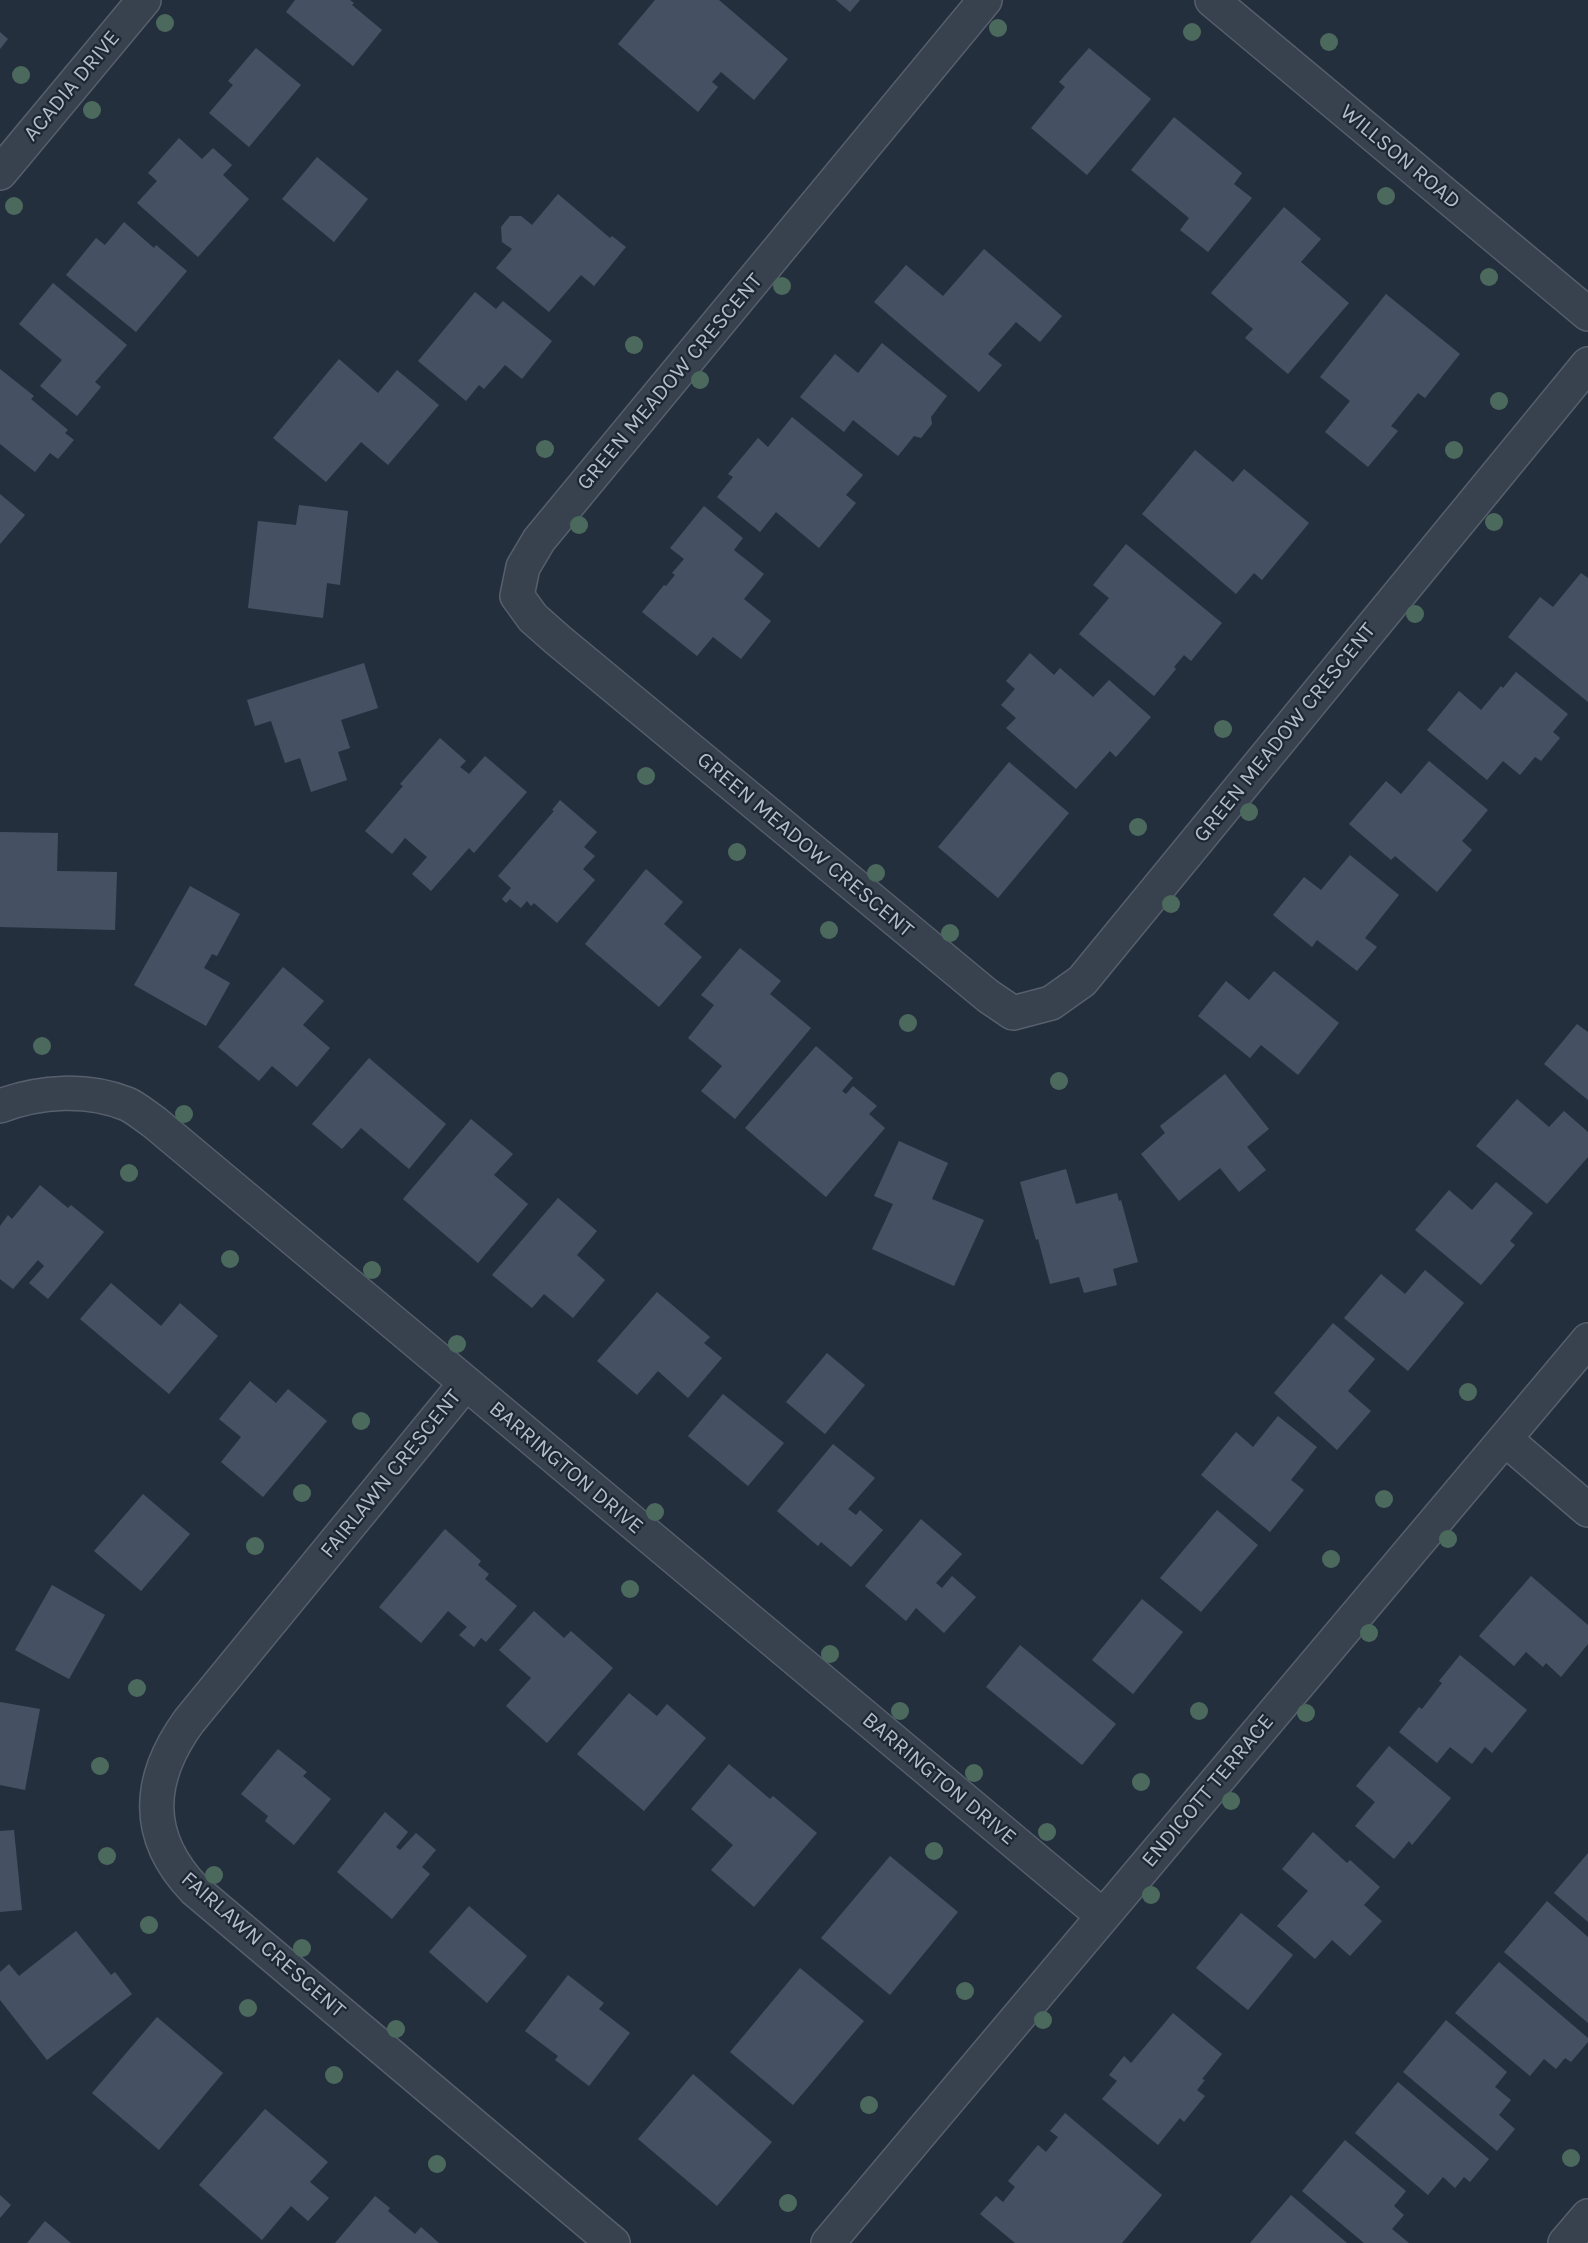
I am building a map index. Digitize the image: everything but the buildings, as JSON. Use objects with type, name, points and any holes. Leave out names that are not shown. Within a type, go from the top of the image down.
[{"type":"street","name":"ACADIA DRIVE","points":[[0,172],[144,0]]},
{"type":"street","name":"GREEN MEADOW CRESCENT","points":[[985,0],[539,540],[524,567],[516,596],[533,618],[558,640],[988,996],[1013,1013],[1051,1003],[1082,981],[1588,364]]},
{"type":"street","name":"WILLSON ROAD","points":[[1212,0],[1588,314]]},
{"type":"street","name":"BARRINGTON DRIVE","points":[[0,1106],[45,1094],[73,1093],[102,1097],[128,1105],[154,1122],[1103,1916]]},
{"type":"street","name":"ENDICOTT TERRACE","points":[[828,2243],[1588,1340]]},
{"type":"street","name":"FAIRLAWN CRESCENT","points":[[465,1384],[189,1720],[173,1743],[164,1765],[159,1788],[159,1829],[166,1852],[178,1873],[195,1890],[613,2243]]},
{"type":"street","points":[[1505,1439],[1588,1510]]},
{"type":"street","points":[[1565,2243],[1588,2216]]}]
